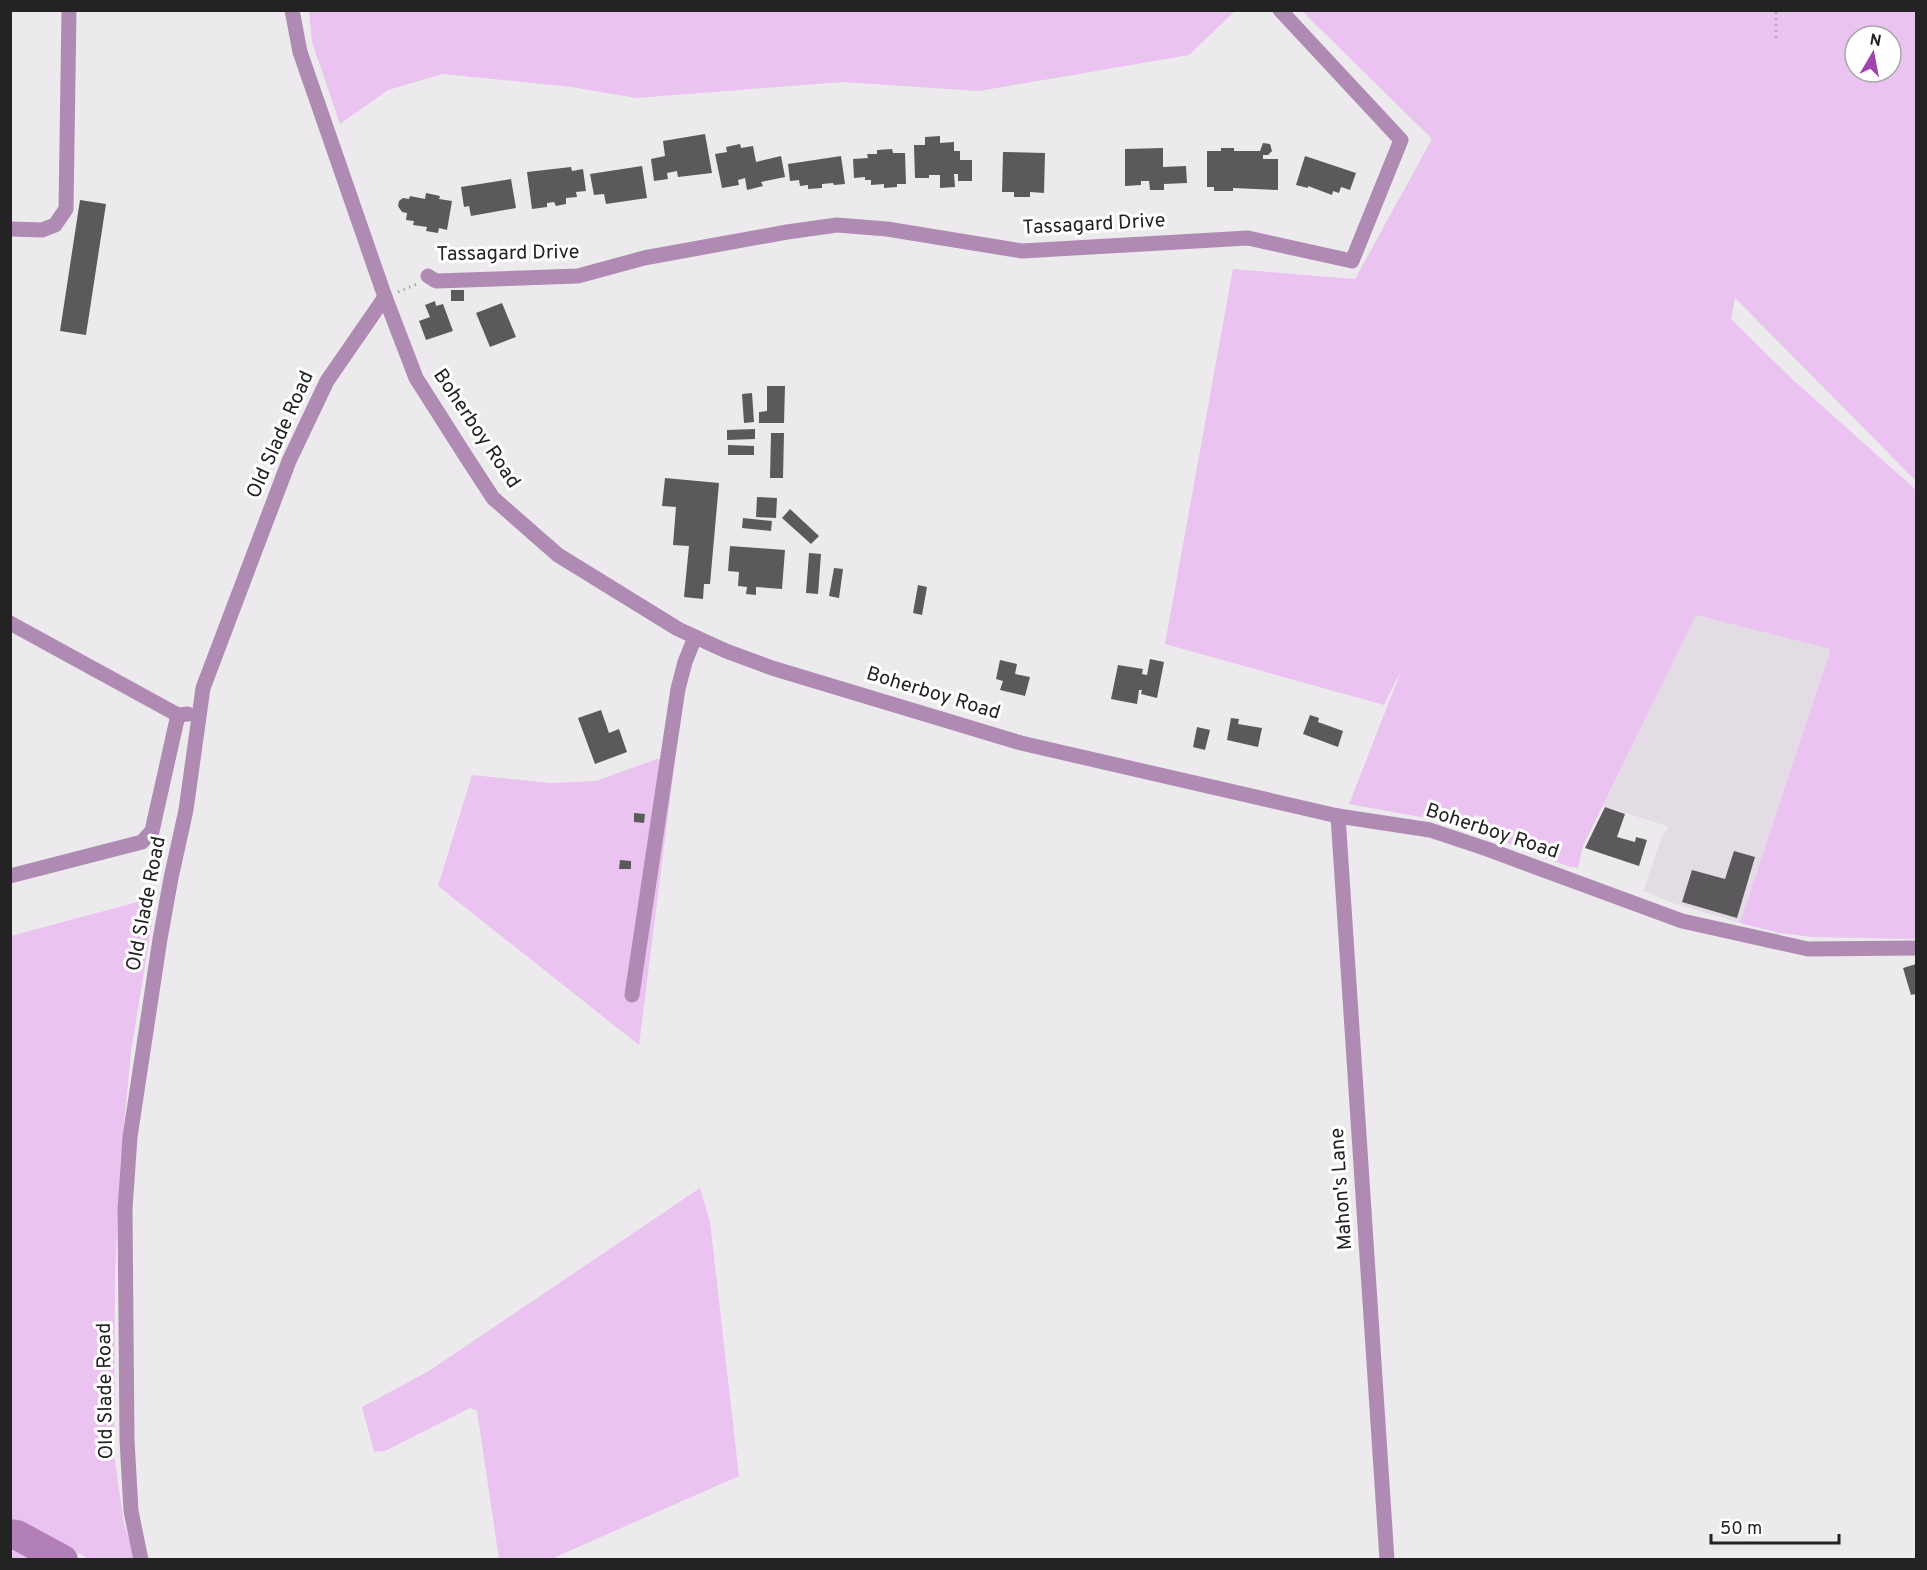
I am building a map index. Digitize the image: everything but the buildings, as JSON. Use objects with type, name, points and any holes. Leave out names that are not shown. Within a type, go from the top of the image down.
[{"type":"street","points":[[10,229],[42,230],[55,225],[66,209],[69,10]]},
{"type":"street","name":"Boherboy Road","points":[[292,10],[300,52],[385,297],[416,378],[493,498],[558,555],[678,629],[726,651],[772,668],[1021,743],[1338,816],[1430,830],[1682,921],[1808,948],[1917,948]]},
{"type":"street","name":"Tassagard Drive","points":[[428,276],[436,281],[578,276],[644,258],[837,225],[887,229],[1022,251],[1248,238],[1352,261],[1401,140],[1280,10]]},
{"type":"street","name":"Old Slade Road","points":[[141,1560],[131,1511],[127,1440],[125,1209],[129,1137],[160,939],[186,810],[203,688],[289,461],[327,381],[385,297]]},
{"type":"street","points":[[10,623],[178,715],[200,713]]},
{"type":"street","points":[[632,995],[678,689],[695,637]]},
{"type":"street","points":[[10,876],[142,842],[152,831],[178,715]]},
{"type":"street","name":"Mahon's Lane","points":[[1338,816],[1387,1560]]},
{"type":"path","points":[[1776,10],[1776,38]]},
{"type":"path","points":[[385,297],[420,283],[428,276]]},
{"type":"shaded area","points":[[309,10],[1235,11],[1189,55],[979,91],[842,82],[636,98],[572,87],[443,74],[388,90],[340,124],[312,42]]},
{"type":"shaded area","points":[[1302,11],[1916,11],[1916,481],[1735,298],[1731,319],[1791,378],[1916,490],[1916,939],[1813,937],[1779,933],[1740,923],[1831,649],[1696,615],[1583,846],[1578,868],[1482,834],[1485,818],[1475,815],[1466,828],[1443,821],[1349,804],[1402,669],[1384,705],[1165,644],[1233,269],[1355,279],[1432,139]]},
{"type":"shaded area","points":[[1696,615],[1832,649],[1740,923],[1673,903],[1643,891],[1667,826],[1603,806]]},
{"type":"shaded area","points":[[657,759],[675,760],[639,1045],[438,886],[472,775],[551,783],[596,781]]},
{"type":"shaded area","points":[[156,897],[131,1052],[120,1166],[115,1276],[114,1455],[124,1523],[135,1559],[89,1559],[67,1547],[11,1528],[11,936]]},
{"type":"shaded area","points":[[700,1188],[710,1222],[739,1476],[551,1559],[499,1559],[477,1411],[470,1408],[385,1451],[374,1452],[362,1407],[429,1371]]},
{"type":"shaded area","points":[[10,1541],[14,1541],[49,1559],[11,1559]]},
{"type":"waterway","points":[[10,1534],[17,1535],[63,1560]]}]
